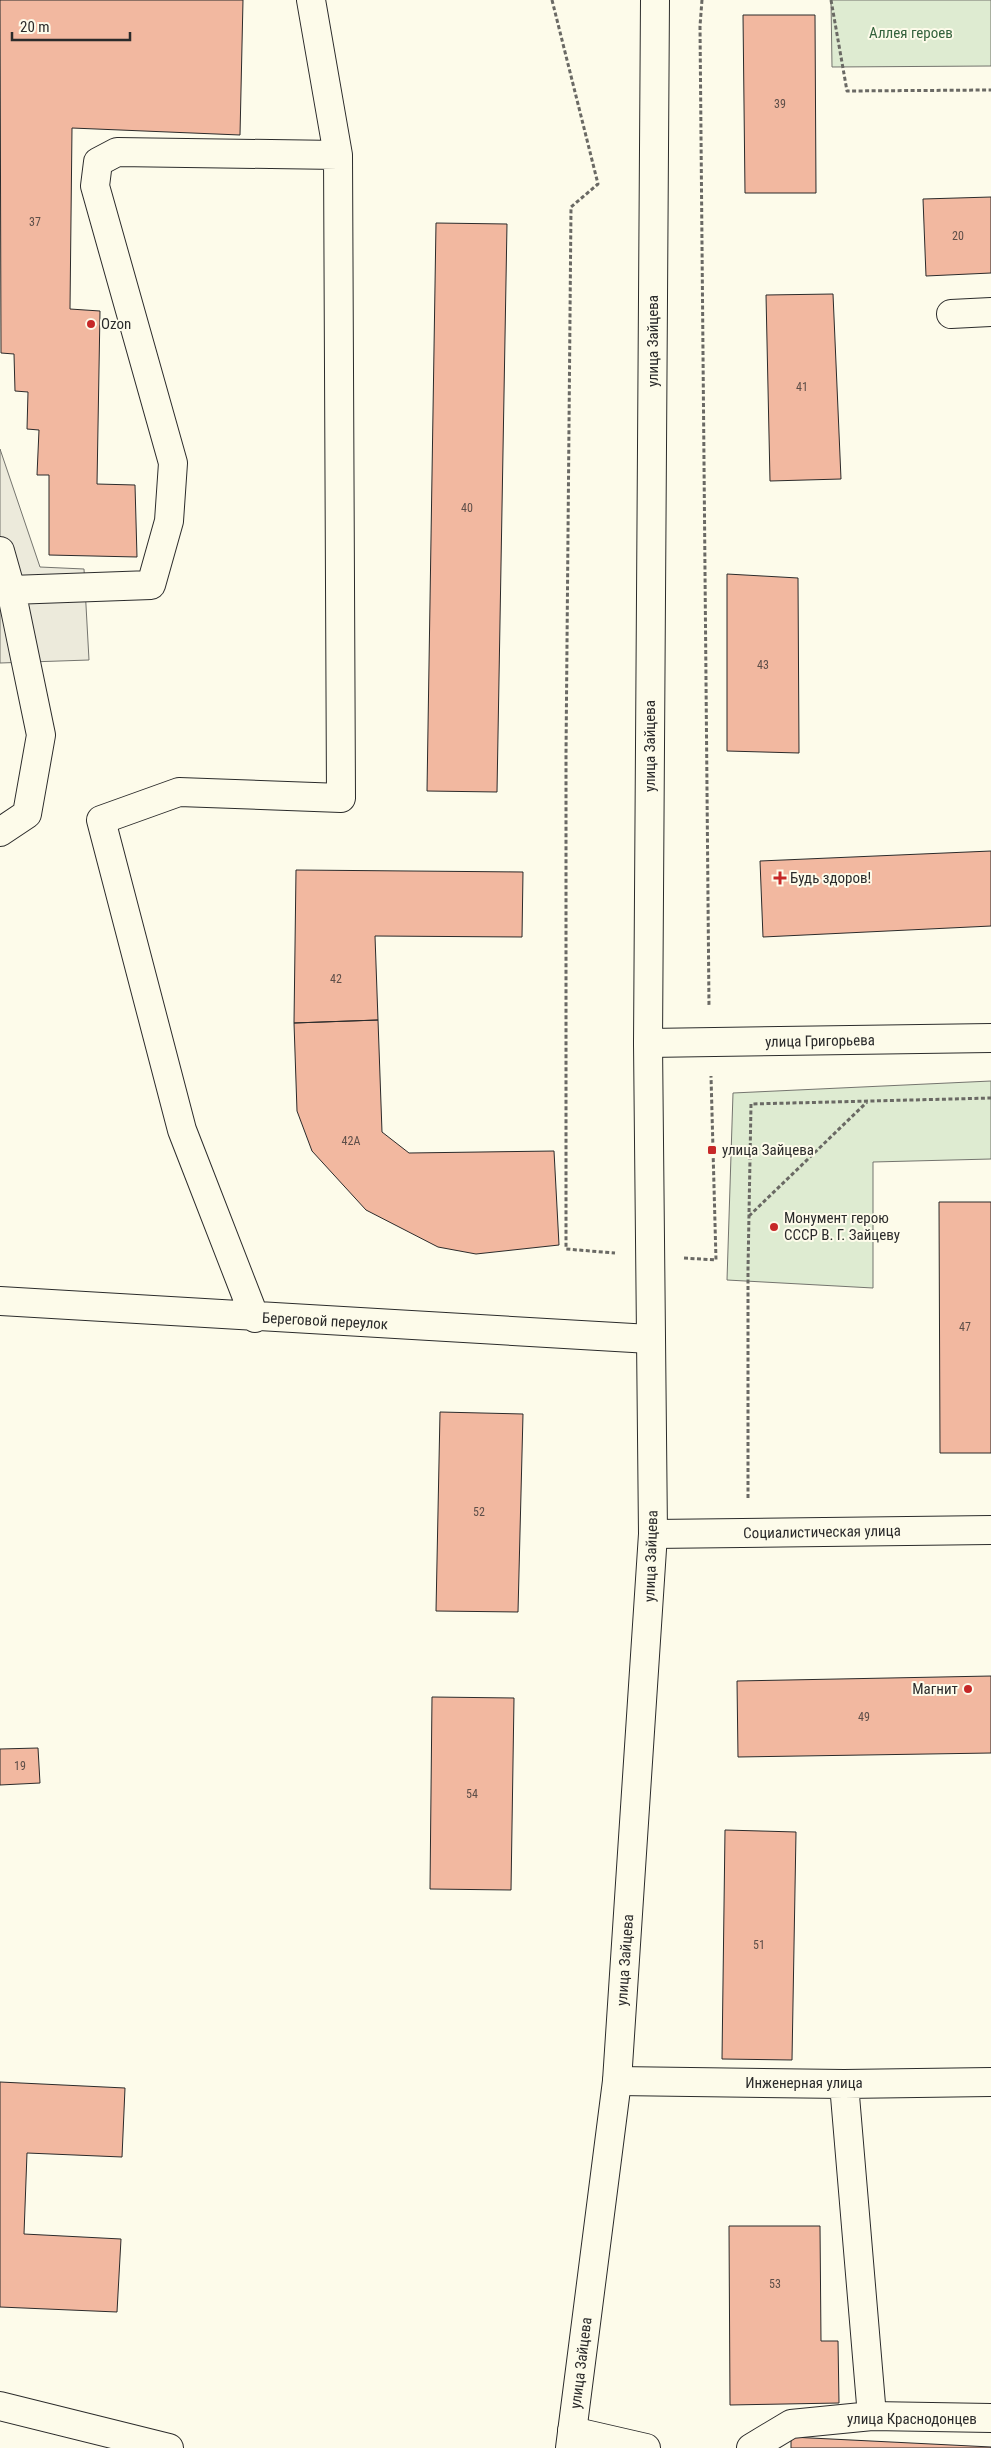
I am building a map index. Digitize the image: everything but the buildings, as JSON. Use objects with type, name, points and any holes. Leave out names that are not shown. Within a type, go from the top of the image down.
[{"type":"main road","points":[[255,1318],[182,1130],[101,820],[179,792],[342,798],[338,155],[311,0]]},
{"type":"main road","name":"улица Зайцева","points":[[571,2439],[617,2081],[653,1534],[648,1043],[655,0]]},
{"type":"main road","points":[[11,590],[151,585],[169,522],[173,463],[95,186],[98,162],[117,152],[338,155]]},
{"type":"main road","points":[[951,314],[991,312]]},
{"type":"main road","points":[[0,552],[11,590],[41,735],[27,814],[0,832]]},
{"type":"main road","name":"улица Григорьева","points":[[648,1043],[991,1038]]},
{"type":"main road","name":"Береговой переулок","points":[[0,1301],[255,1318],[650,1339]]},
{"type":"main road","name":"Социалистическая улица","points":[[653,1534],[991,1530]]},
{"type":"main road","name":"Инженерная улица","points":[[617,2081],[844,2084],[991,2082]]},
{"type":"main road","points":[[844,2084],[872,2416]]},
{"type":"main road","points":[[0,2406],[169,2448]]},
{"type":"main road","name":"улица Краснодонцев","points":[[750,2448],[790,2424],[872,2416],[991,2418]]},
{"type":"main road","points":[[571,2439],[646,2448]]},
{"type":"path","points":[[552,0],[598,184],[571,207],[566,754],[566,1249],[716,1260],[710,1042],[700,46],[702,0]]},
{"type":"path","points":[[831,0],[847,91],[991,90]]},
{"type":"path","points":[[748,1533],[748,1216],[751,1104],[991,1098]]},
{"type":"path","points":[[748,1216],[868,1102]]},
{"type":"green space","name":"Аллея героев","points":[[831,0],[991,0],[991,66],[832,67]]},
{"type":"green space","points":[[991,1081],[991,1159],[873,1162],[873,1288],[727,1280],[733,1093]]},
{"type":"shaded area","points":[[0,449],[40,567],[84,569],[89,660],[0,663]]},
{"type":"place","name":"Ozon","points":[[91,324]]},
{"type":"place","name":"Будь здоров!","points":[[780,878]]},
{"type":"place","name":"улица Зайцева","points":[[712,1150]]},
{"type":"place","name":"Монумент герою СССР В. Г. Зайцеву","points":[[774,1227]]},
{"type":"place","name":"Магнит","points":[[968,1689]]}]
